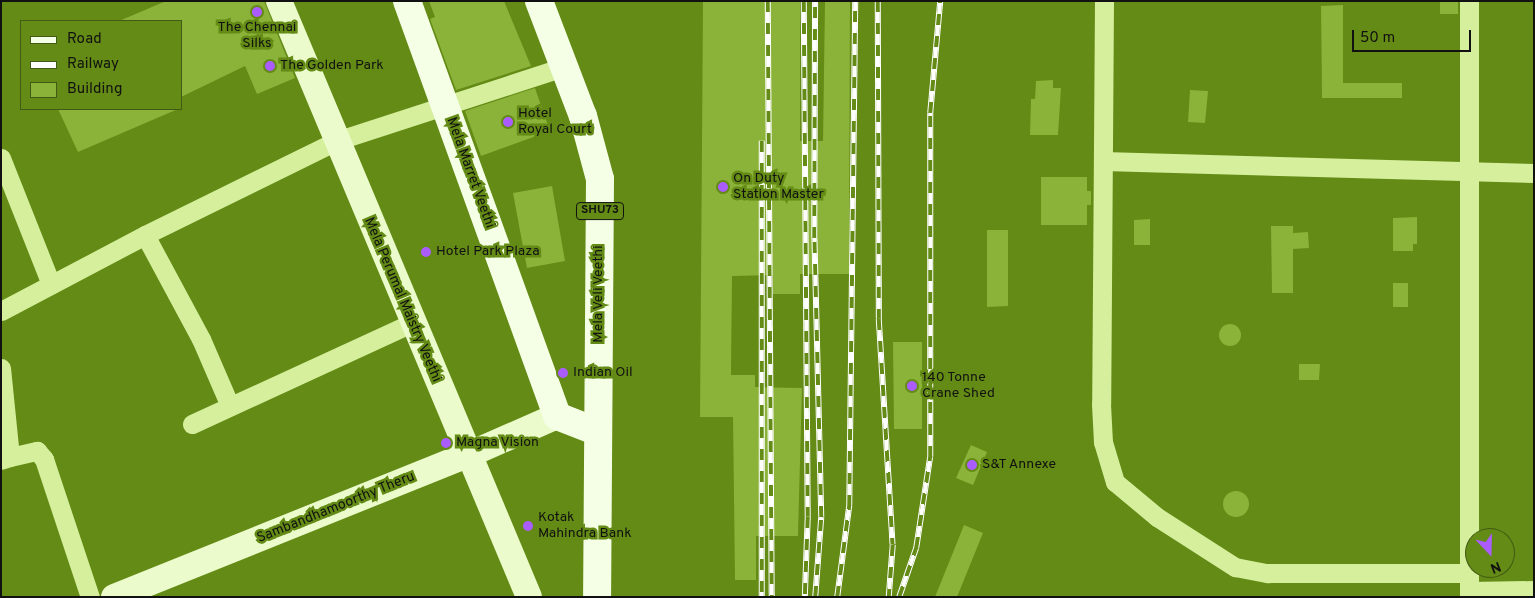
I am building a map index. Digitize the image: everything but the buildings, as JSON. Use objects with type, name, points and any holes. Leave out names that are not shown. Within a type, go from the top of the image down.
[{"type":"main road","name":"Mela Marret Veethi","points":[[407,1],[557,416]]},
{"type":"main road","name":"Mela Veli Veethi","points":[[539,1],[584,116],[600,179],[597,597]]},
{"type":"main road","points":[[557,416],[598,432]]},
{"type":"street","name":"Mela Perumal Maistry Veethi","points":[[279,1],[412,323],[529,597]]},
{"type":"street","points":[[1104,1],[1101,404],[1103,442],[1115,482],[1157,517],[1235,567],[1267,572],[1534,590]]},
{"type":"street","points":[[1469,1],[1469,587]]},
{"type":"street","points":[[1,311],[145,235],[336,141],[564,67]]},
{"type":"street","points":[[1,158],[51,284]]},
{"type":"street","points":[[1103,161],[1469,173],[1534,173]]},
{"type":"street","points":[[145,235],[201,339],[230,406]]},
{"type":"street","points":[[192,424],[412,323]]},
{"type":"street","points":[[1,368],[6,458],[37,451],[44,459],[90,597]]},
{"type":"street","name":"Sambandhamoorthy Theru","points":[[114,597],[468,455],[557,416]]},
{"type":"railway","points":[[768,1],[772,597]]},
{"type":"railway","points":[[804,1],[808,517],[805,597]]},
{"type":"railway","points":[[815,1],[814,238],[821,517],[815,597]]},
{"type":"railway","points":[[837,597],[849,506],[855,1]]},
{"type":"railway","points":[[878,1],[879,319],[893,545],[889,597]]},
{"type":"railway","points":[[899,597],[916,548],[930,457],[930,113],[940,1]]},
{"type":"railway","points":[[762,141],[762,597]]},
{"type":"place","name":"The Chennai Silks","points":[[257,12]]},
{"type":"place","name":"The Golden Park","points":[[270,66]]},
{"type":"place","name":"Hotel Royal Court","points":[[508,122]]},
{"type":"place","name":"On Duty Station Master","points":[[723,187]]},
{"type":"place","name":"Hotel Park Plaza","points":[[426,252]]},
{"type":"place","name":"Indian Oil","points":[[563,373]]},
{"type":"place","name":"140 Tonne Crane Shed","points":[[912,386]]},
{"type":"place","name":"Magna Vision","points":[[446,443]]},
{"type":"place","name":"S&T Annexe","points":[[972,465]]},
{"type":"place","name":"Kotak Mahindra Bank","points":[[528,526]]}]
